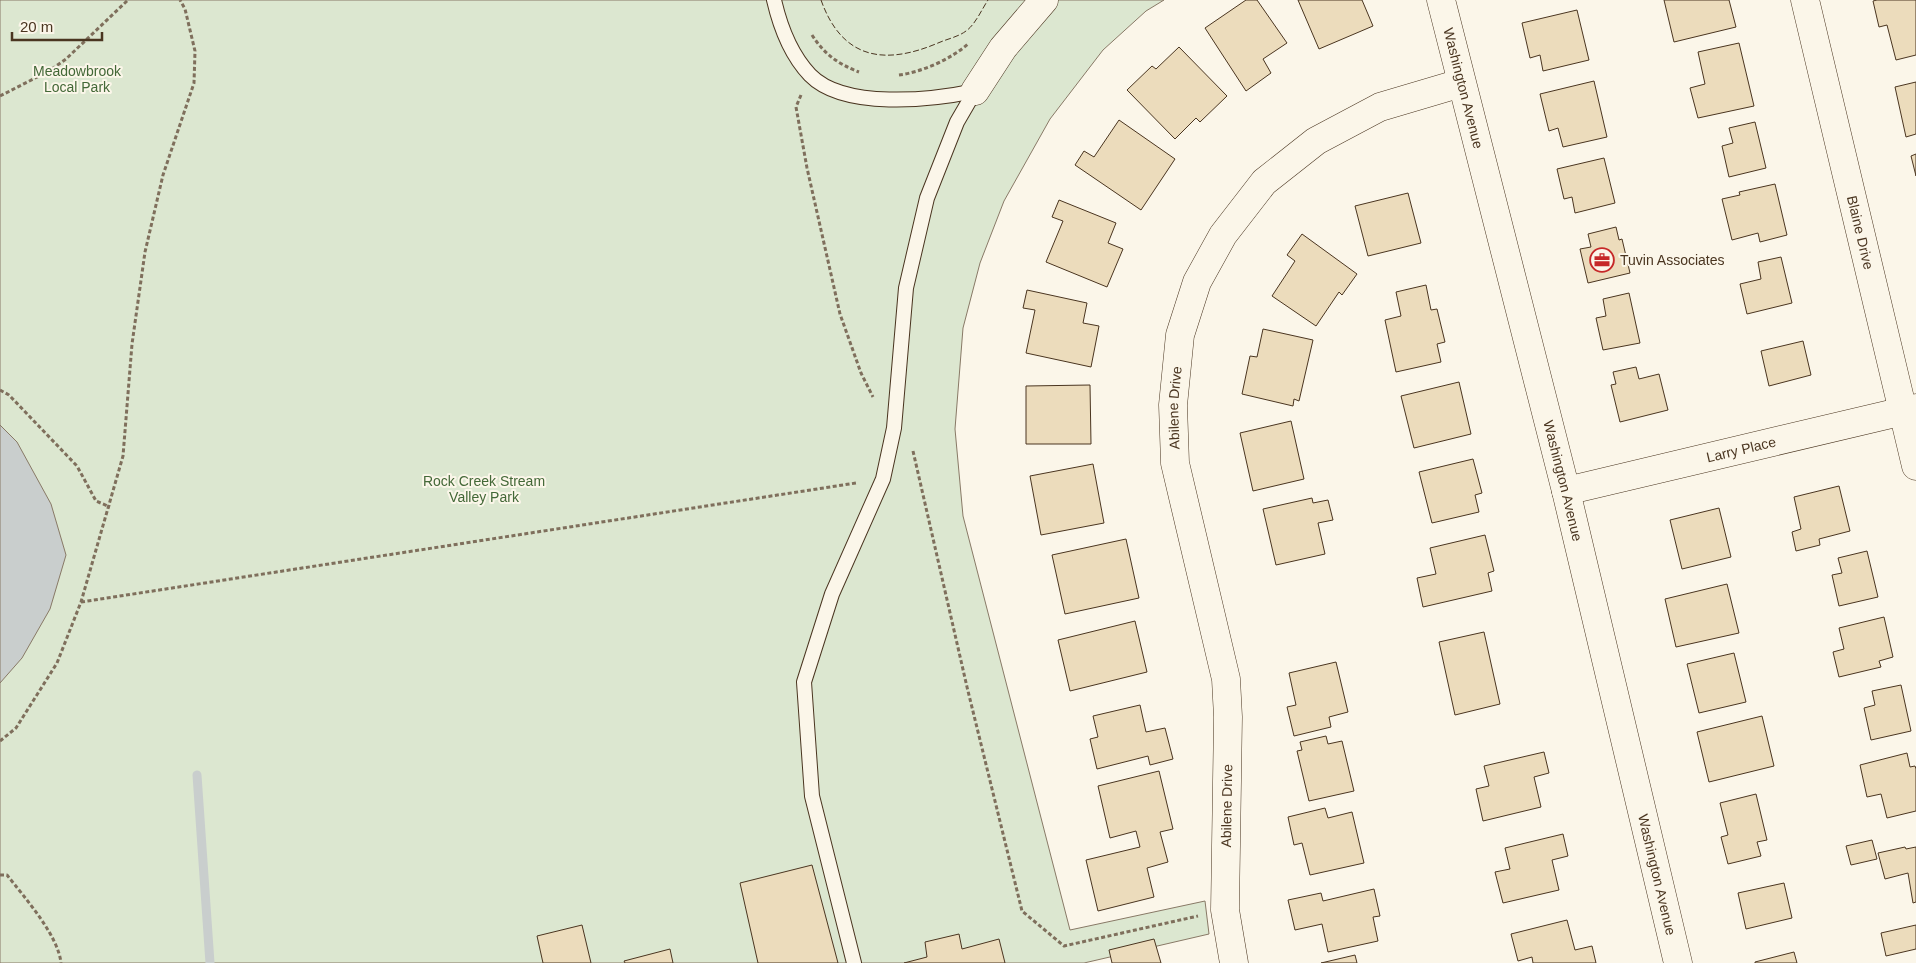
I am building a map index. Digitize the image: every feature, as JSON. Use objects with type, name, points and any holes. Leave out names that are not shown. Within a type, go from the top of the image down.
[{"type":"street","points":[[975,91],[1003,48],[1044,0]]},
{"type":"street","name":"Washington Avenue","points":[[1441,0],[1566,491],[1678,963]]},
{"type":"street","name":"Blaine Drive","points":[[1805,0],[1910,410],[1916,466]]},
{"type":"street","name":"Abilene Drive","points":[[1234,963],[1226,910],[1228,716],[1226,679],[1176,463],[1173,405],[1180,335],[1197,282],[1223,235],[1264,182],[1316,141],[1380,106],[1462,83]]},
{"type":"street","name":"Larry Place","points":[[1566,491],[1910,410]]},
{"type":"lane","points":[[774,0],[778,19],[792,49],[810,75],[827,87],[859,98],[903,100],[946,97],[975,91]]},
{"type":"lane","points":[[854,963],[812,796],[804,682],[832,594],[883,479],[894,428],[906,288],[916,243],[927,198],[957,122],[975,91]]},
{"type":"path","points":[[0,96],[49,71],[66,59],[128,0]]},
{"type":"path","points":[[0,741],[16,728],[57,663],[81,602],[110,507],[123,456],[132,344],[145,252],[163,175],[194,83],[195,51],[185,9],[180,0]]},
{"type":"path","points":[[811,33],[820,47],[837,62],[866,73]]},
{"type":"path","points":[[892,75],[910,73],[939,62],[971,42]]},
{"type":"path","points":[[802,89],[796,107],[807,168],[840,314],[861,373],[876,403]]},
{"type":"path","points":[[0,390],[9,395],[77,466],[96,501],[110,507]]},
{"type":"path","points":[[913,449],[965,678],[1022,911],[1064,946],[1226,910]]},
{"type":"path","points":[[81,602],[883,479]]},
{"type":"path","points":[[0,875],[7,874],[26,899],[60,950],[62,963]]},
{"type":"green space","name":"Rock Creek Stream Valley Park","points":[[0,0],[1164,0],[1146,11],[1103,50],[1050,119],[1004,201],[980,263],[963,328],[955,429],[963,516],[1070,930],[1205,901],[1209,934],[1084,963],[0,963]]},
{"type":"shaded area","points":[[0,425],[17,442],[51,504],[66,555],[50,609],[22,658],[0,683]]},
{"type":"building","points":[[1246,0],[1257,0],[1287,43],[1263,59],[1271,73],[1246,91],[1205,28]]},
{"type":"building","points":[[1298,0],[1362,0],[1373,26],[1319,49]]},
{"type":"building","points":[[1664,0],[1729,0],[1736,27],[1674,42]]},
{"type":"building","points":[[1916,0],[1916,55],[1896,60],[1887,25],[1879,27],[1873,1]]},
{"type":"building","points":[[1577,10],[1589,60],[1543,71],[1540,55],[1530,58],[1522,23]]},
{"type":"building","points":[[1739,43],[1754,106],[1698,118],[1690,88],[1705,84],[1698,52]]},
{"type":"building","points":[[1179,47],[1227,96],[1200,122],[1196,118],[1175,139],[1127,90],[1152,66],[1156,69]]},
{"type":"building","points":[[1594,81],[1607,137],[1563,147],[1558,128],[1549,131],[1540,94]]},
{"type":"building","points":[[1916,82],[1916,134],[1906,137],[1895,87]]},
{"type":"building","points":[[1119,120],[1175,159],[1141,210],[1075,165],[1084,151],[1094,157]]},
{"type":"building","points":[[1755,122],[1766,168],[1729,177],[1722,146],[1733,143],[1729,128]]},
{"type":"building","points":[[1916,154],[1916,176],[1911,156]]},
{"type":"building","points":[[1604,158],[1615,203],[1575,213],[1572,197],[1564,199],[1557,169]]},
{"type":"building","points":[[1775,184],[1787,235],[1760,242],[1758,233],[1732,240],[1722,199],[1740,195],[1739,192]]},
{"type":"building","points":[[1408,193],[1421,243],[1368,256],[1355,206]]},
{"type":"building","points":[[1059,200],[1116,223],[1108,243],[1123,249],[1107,287],[1046,262],[1063,221],[1052,217]]},
{"type":"building","points":[[1616,227],[1619,240],[1622,239],[1630,273],[1588,283],[1580,249],[1591,247],[1588,234]]},
{"type":"building","points":[[1302,234],[1357,274],[1342,295],[1339,292],[1316,326],[1272,296],[1295,261],[1287,255]]},
{"type":"building","points":[[1781,257],[1792,303],[1747,314],[1740,284],[1761,279],[1758,262]]},
{"type":"building","points":[[1426,285],[1431,310],[1437,309],[1445,342],[1437,344],[1441,362],[1396,372],[1385,320],[1401,316],[1396,292]]},
{"type":"building","points":[[1027,290],[1087,303],[1083,323],[1099,326],[1091,367],[1026,353],[1035,310],[1023,308]]},
{"type":"building","points":[[1629,293],[1640,343],[1603,350],[1596,318],[1606,316],[1603,299]]},
{"type":"building","points":[[1263,329],[1313,340],[1299,401],[1294,399],[1293,406],[1242,394],[1250,356],[1257,357]]},
{"type":"building","points":[[1803,341],[1811,375],[1769,386],[1761,351]]},
{"type":"building","points":[[1636,367],[1639,379],[1659,374],[1668,410],[1620,422],[1611,385],[1616,384],[1613,372]]},
{"type":"building","points":[[1459,382],[1471,434],[1414,448],[1401,396]]},
{"type":"building","points":[[1090,385],[1091,444],[1026,444],[1026,386]]},
{"type":"building","points":[[1291,421],[1304,479],[1253,491],[1240,433]]},
{"type":"building","points":[[1473,459],[1482,493],[1475,495],[1479,512],[1432,523],[1419,472]]},
{"type":"building","points":[[1093,464],[1104,523],[1041,535],[1030,476]]},
{"type":"building","points":[[1839,486],[1850,531],[1819,539],[1820,545],[1796,551],[1792,532],[1801,529],[1794,497]]},
{"type":"building","points":[[1312,498],[1313,503],[1328,500],[1333,520],[1318,523],[1325,554],[1276,565],[1263,509]]},
{"type":"building","points":[[1719,508],[1731,557],[1682,569],[1670,520]]},
{"type":"building","points":[[1485,535],[1494,571],[1488,573],[1492,591],[1423,607],[1417,578],[1436,574],[1430,548]]},
{"type":"building","points":[[1126,539],[1139,598],[1065,614],[1052,555]]},
{"type":"building","points":[[1867,551],[1878,597],[1839,606],[1832,575],[1842,573],[1838,558]]},
{"type":"building","points":[[1727,584],[1739,633],[1676,647],[1665,599]]},
{"type":"building","points":[[1884,617],[1893,657],[1879,661],[1881,667],[1839,677],[1833,652],[1844,649],[1839,628]]},
{"type":"building","points":[[1135,621],[1147,672],[1070,691],[1058,640]]},
{"type":"building","points":[[1484,632],[1500,704],[1455,715],[1439,642]]},
{"type":"building","points":[[1734,653],[1746,702],[1699,713],[1687,664]]},
{"type":"building","points":[[1336,662],[1348,712],[1329,717],[1331,727],[1294,736],[1287,707],[1296,705],[1289,673]]},
{"type":"building","points":[[1901,685],[1911,731],[1871,740],[1864,708],[1875,705],[1872,691]]},
{"type":"building","points":[[1140,705],[1146,732],[1165,728],[1173,759],[1150,765],[1148,756],[1097,769],[1090,739],[1098,737],[1093,716]]},
{"type":"building","points":[[1762,716],[1774,766],[1709,782],[1697,732]]},
{"type":"building","points":[[1326,736],[1328,744],[1342,741],[1354,791],[1309,801],[1297,751],[1302,750],[1300,742]]},
{"type":"building","points":[[1544,752],[1549,773],[1534,777],[1541,807],[1483,821],[1476,789],[1489,786],[1484,766]]},
{"type":"building","points":[[1907,753],[1910,767],[1915,766],[1916,769],[1916,811],[1887,818],[1881,794],[1867,797],[1860,765]]},
{"type":"building","points":[[1159,771],[1173,829],[1160,832],[1168,862],[1147,868],[1154,897],[1098,911],[1086,860],[1140,847],[1136,831],[1110,838],[1098,786]]},
{"type":"building","points":[[1756,794],[1767,840],[1757,842],[1761,856],[1728,864],[1721,837],[1728,835],[1720,803]]},
{"type":"building","points":[[1325,808],[1328,818],[1352,812],[1364,863],[1310,875],[1302,843],[1294,845],[1288,817]]},
{"type":"building","points":[[1563,834],[1568,856],[1552,860],[1559,890],[1503,903],[1495,872],[1510,869],[1505,848]]},
{"type":"building","points":[[1872,840],[1877,859],[1851,865],[1846,846]]},
{"type":"building","points":[[1905,847],[1906,849],[1916,847],[1916,902],[1913,903],[1908,873],[1885,879],[1878,853]]},
{"type":"building","points":[[812,865],[838,963],[758,963],[740,883]]},
{"type":"building","points":[[1784,883],[1792,918],[1746,929],[1738,893]]},
{"type":"building","points":[[1374,889],[1380,916],[1373,917],[1378,941],[1328,952],[1322,924],[1295,930],[1288,900],[1321,893],[1323,901]]},
{"type":"building","points":[[1567,920],[1575,950],[1592,946],[1596,963],[1533,963],[1532,957],[1518,961],[1511,934]]},
{"type":"building","points":[[582,925],[591,963],[543,963],[537,936]]},
{"type":"building","points":[[1916,925],[1916,949],[1886,956],[1881,933]]},
{"type":"building","points":[[959,934],[962,949],[999,939],[1005,963],[904,963],[927,957],[925,942]]},
{"type":"building","points":[[1154,939],[1161,963],[1112,963],[1109,950]]},
{"type":"building","points":[[670,949],[673,963],[625,963],[624,961]]},
{"type":"building","points":[[1794,952],[1797,963],[1755,963],[1755,962]]},
{"type":"building","points":[[1355,955],[1357,963],[1321,963]]},
{"type":"waterway","points":[[197,775],[210,963]]},
{"type":"fence","points":[[821,0],[830,20],[841,35],[853,46],[867,52],[883,55],[918,50],[960,35],[972,25],[988,0]]},
{"type":"place","name":"Tuvin Associates","points":[[1602,260]]},
{"type":"park label","name":"Meadowbrook Local Park","points":[[77,79]]}]
